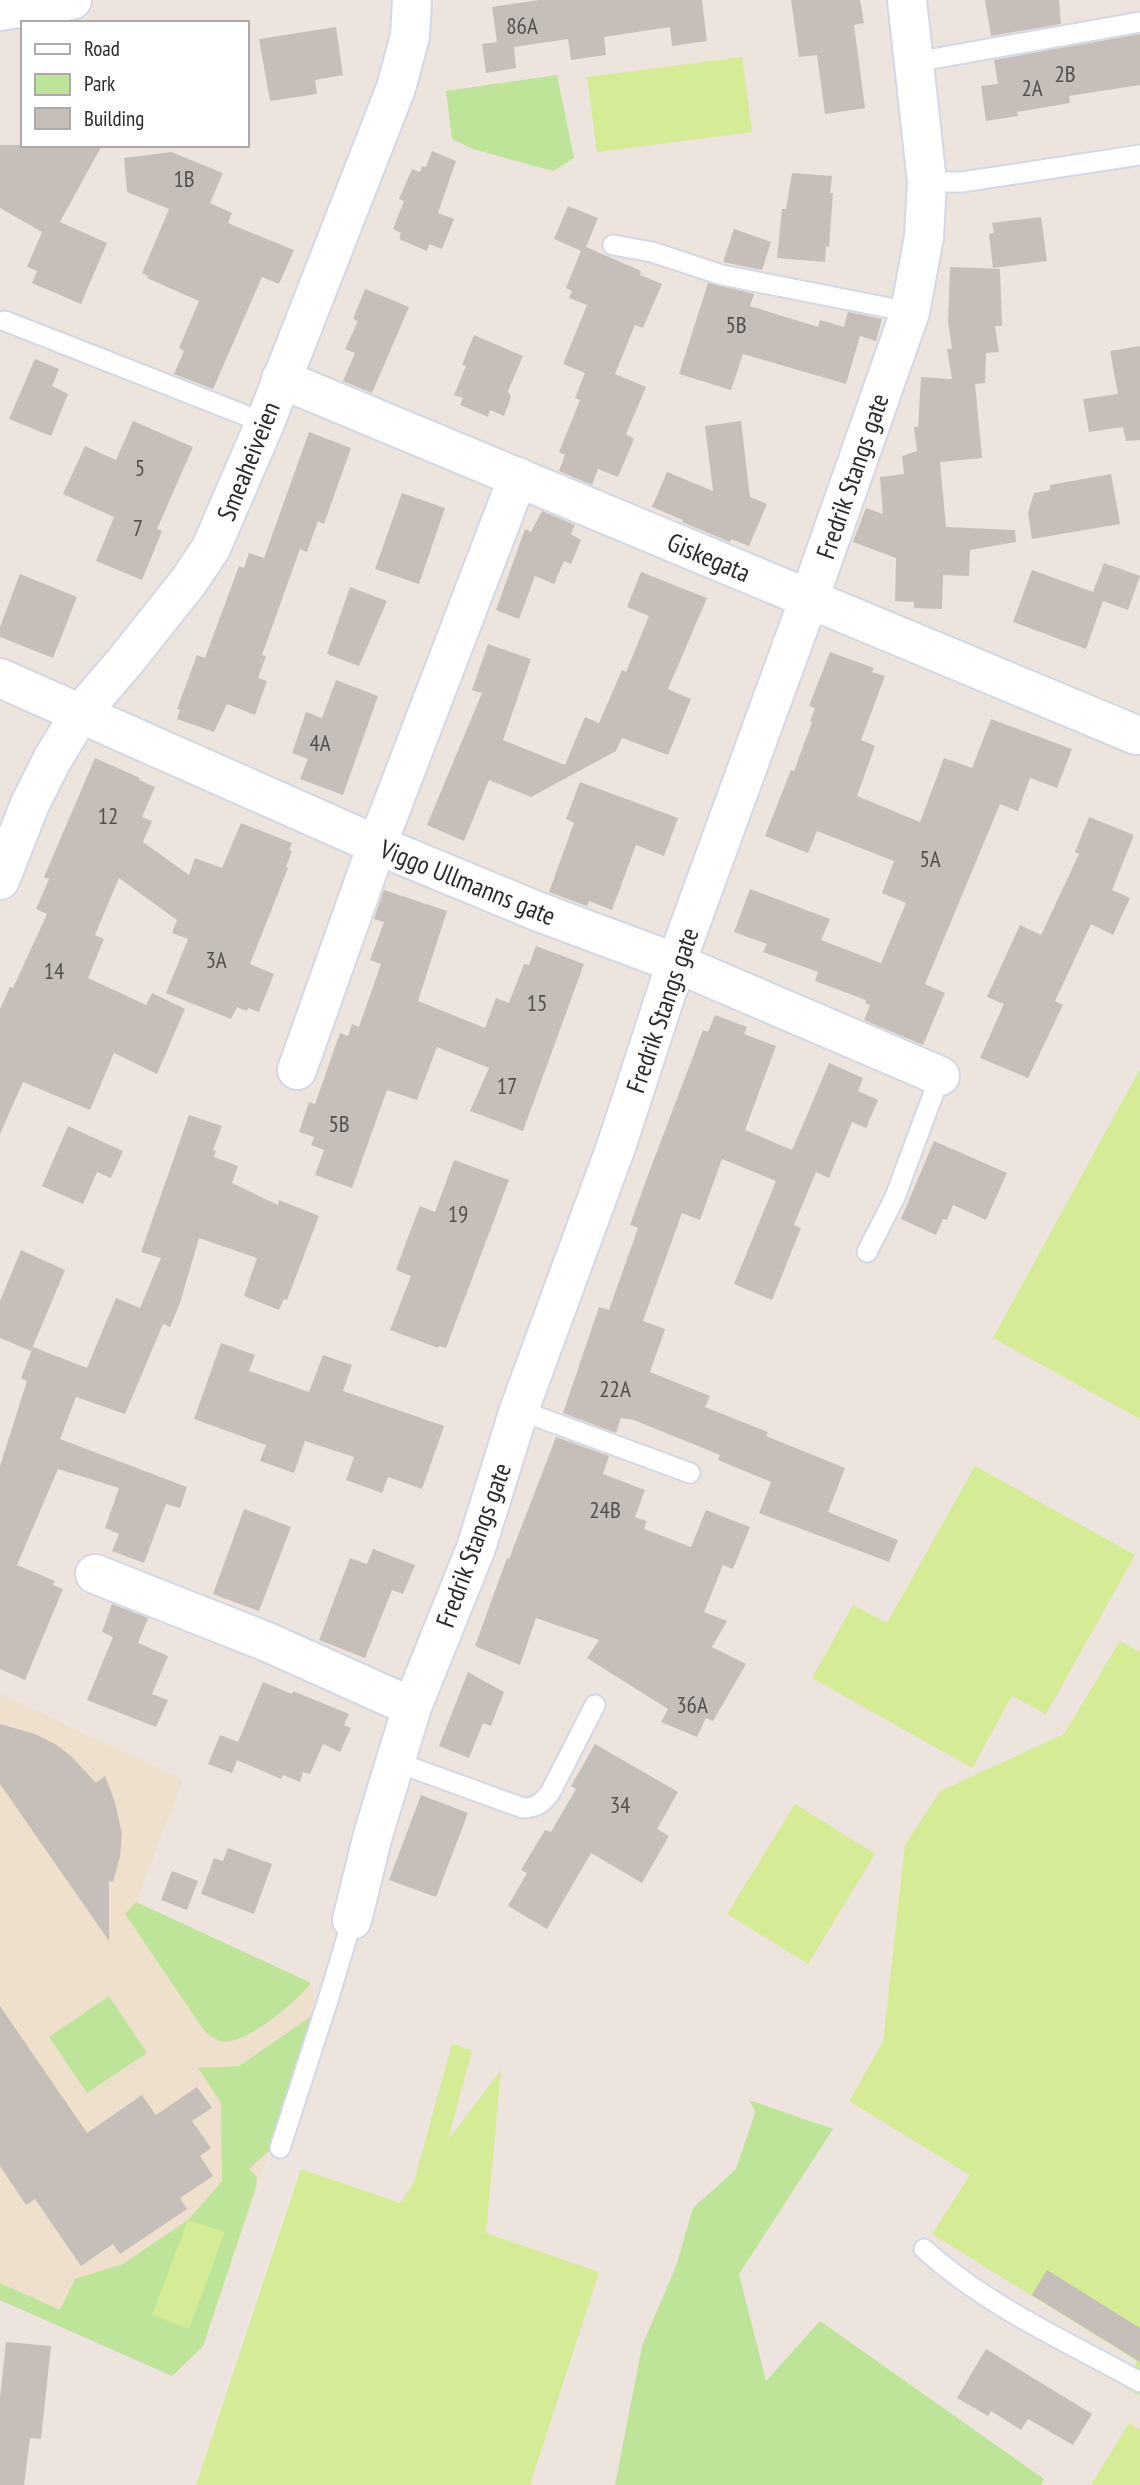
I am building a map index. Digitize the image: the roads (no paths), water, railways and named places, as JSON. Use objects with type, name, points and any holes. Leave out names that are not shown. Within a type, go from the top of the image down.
[{"type":"street","points":[[0,11],[72,0]]},
{"type":"street","name":"Smeaheiveien","points":[[0,880],[30,804],[52,760],[80,714],[189,581],[211,548],[265,423],[396,88],[410,36],[412,0]]},
{"type":"street","name":"Fredrik Stangs gate","points":[[352,1920],[373,1835],[412,1707],[476,1548],[519,1410],[617,1144],[676,964],[910,312],[922,249],[927,182],[907,0]]},
{"type":"street","name":"Giskegata","points":[[281,379],[1136,735]]},
{"type":"street","points":[[298,1070],[377,845],[518,477]]},
{"type":"street","name":"Viggo Ullmanns gate","points":[[0,678],[377,845],[539,912],[676,964],[940,1076]]},
{"type":"street","points":[[95,1574],[265,1641],[412,1707]]},
{"type":"lane","points":[[915,62],[1140,22]]},
{"type":"lane","points":[[927,182],[962,182],[1140,155]]},
{"type":"lane","points":[[613,245],[652,252],[722,275],[910,312]]},
{"type":"lane","points":[[5,321],[265,423]]},
{"type":"lane","points":[[867,1252],[895,1196],[940,1076]]},
{"type":"lane","points":[[519,1410],[690,1473]]},
{"type":"lane","points":[[396,1762],[523,1808],[533,1808],[543,1802],[550,1793],[595,1705]]},
{"type":"lane","points":[[280,2148],[330,1997],[352,1920]]},
{"type":"lane","points":[[924,2249],[962,2280],[1027,2323],[1140,2382]]}]
